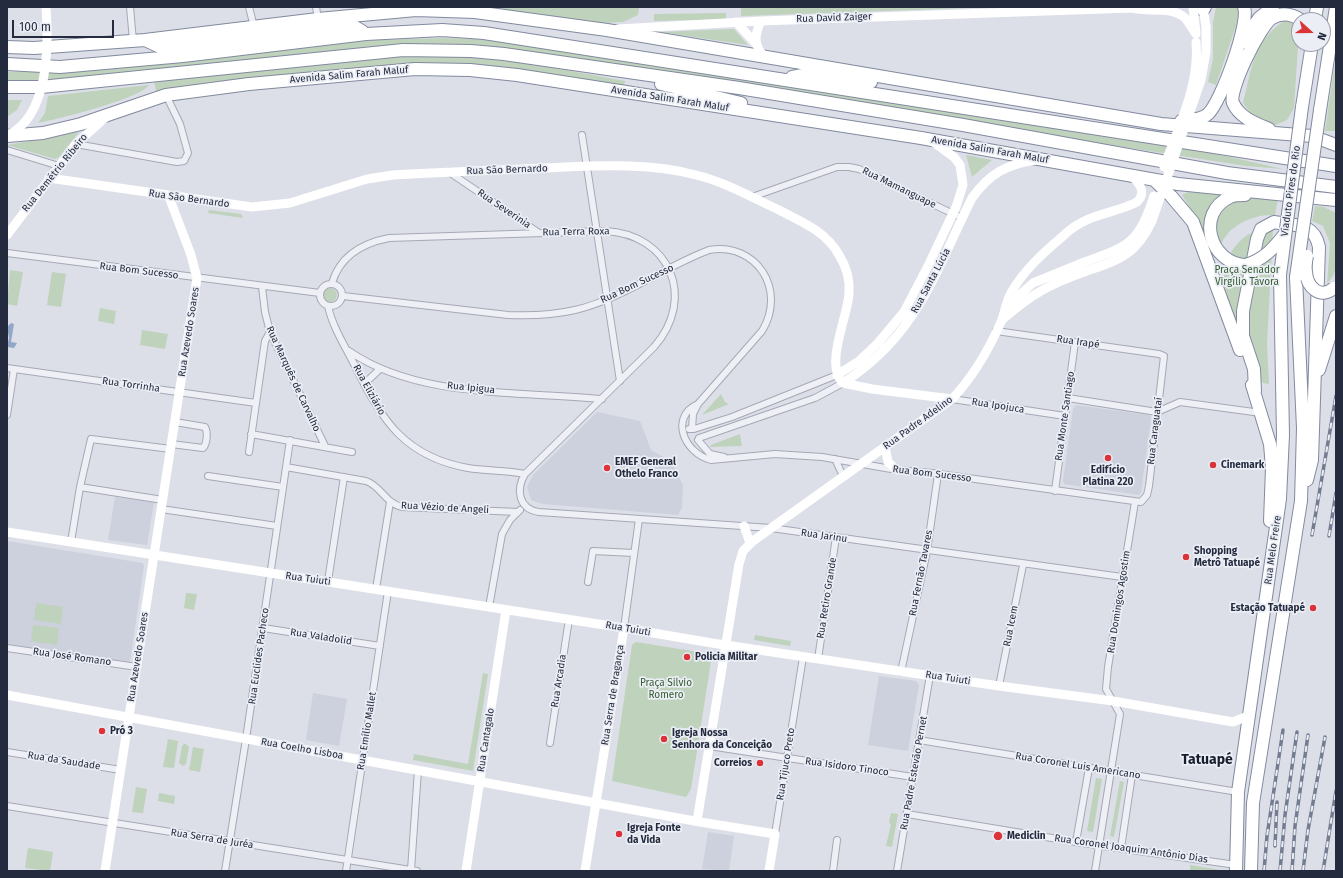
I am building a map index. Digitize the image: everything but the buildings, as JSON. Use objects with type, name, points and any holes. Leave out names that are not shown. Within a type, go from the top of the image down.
[{"type":"highway","points":[[1238,51],[1245,19],[1244,7]]},
{"type":"highway","points":[[1160,124],[1195,120],[1206,115],[1215,105],[1238,51],[1254,24],[1272,7]]},
{"type":"highway","name":"Viaduto Pires do Rio","points":[[1296,277],[1336,7]]},
{"type":"highway","points":[[7,47],[48,47],[146,40],[254,27],[317,13],[416,9],[482,13],[607,30],[763,55],[1160,124],[1312,136],[1336,145]]},
{"type":"highway","points":[[1276,132],[1246,119],[1237,110],[1232,97],[1236,81],[1259,35],[1266,25],[1272,18],[1280,15],[1287,14],[1291,16]]},
{"type":"highway","points":[[146,40],[160,47],[355,27],[366,34]]},
{"type":"highway","points":[[7,64],[45,67],[183,56],[366,34],[442,30],[501,35],[1336,166]]},
{"type":"highway","name":"Avenida Salim Farah Maluf","points":[[7,88],[41,87],[403,50],[472,51],[504,54],[739,88],[963,124],[1095,147],[1179,165],[1227,173],[1336,186]]},
{"type":"highway","name":"Viaduto Pires do Rio","points":[[1280,275],[1284,234],[1311,52]]},
{"type":"highway","points":[[590,67],[835,124]]},
{"type":"highway","name":"Avenida Salim Farah Maluf","points":[[7,135],[52,132],[108,116],[146,100],[166,94],[249,84],[392,71],[436,69],[470,70],[517,75],[835,124],[1185,185],[1256,191],[1335,201]]},
{"type":"highway","points":[[786,80],[808,74],[895,85],[922,83]]},
{"type":"highway","points":[[1312,136],[1319,134],[1336,136]]},
{"type":"highway","points":[[1154,180],[1171,196],[1193,222],[1255,391],[1270,444],[1272,468],[1270,525],[1276,534]]},
{"type":"highway","points":[[1256,191],[1251,194],[1231,196],[1217,207],[1210,224],[1211,239],[1219,253],[1232,262],[1246,265],[1263,258],[1271,251],[1284,234]]},
{"type":"highway","points":[[1307,199],[1310,211],[1305,271],[1307,280],[1309,286],[1319,293],[1325,293],[1335,287]]},
{"type":"highway","points":[[1255,391],[1254,369],[1244,336],[1243,311],[1258,234],[1266,225],[1274,222],[1310,229],[1318,240],[1319,247],[1316,313],[1316,381],[1312,460],[1301,501]]},
{"type":"highway","name":"Rua Melo Freire","points":[[1236,868],[1238,792],[1280,499],[1283,435],[1280,275]]},
{"type":"highway","name":"Rua Melo Freire","points":[[1251,871],[1253,802],[1301,501],[1303,428],[1296,277]]},
{"type":"highway","points":[[1316,381],[1336,316]]},
{"type":"street","points":[[7,135],[16,131],[26,122],[33,111],[41,87],[48,47],[46,7]]},
{"type":"street","points":[[130,7],[133,41]]},
{"type":"street","points":[[249,7],[254,27]]},
{"type":"street","name":"Rua David Zaiger","points":[[607,30],[736,22],[1133,7],[1139,10],[1179,13],[1186,19],[1196,38]]},
{"type":"street","points":[[1001,321],[1032,295],[1130,243],[1141,229],[1151,205],[1192,86],[1197,62],[1196,38],[1201,8]]},
{"type":"street","points":[[1005,309],[1022,292],[1033,284],[1083,268],[1117,261],[1139,244],[1147,233],[1201,80],[1206,52],[1206,27],[1201,8]]},
{"type":"street","points":[[756,44],[756,34],[761,21]]},
{"type":"street","points":[[736,22],[756,44],[763,55]]},
{"type":"street","points":[[76,144],[177,162],[184,161],[188,154],[185,138],[166,94]]},
{"type":"street","name":"Rua Demétrio Ribeiro","points":[[7,235],[11,224],[76,144],[108,116]]},
{"type":"street","points":[[582,135],[620,381]]},
{"type":"street","name":"Rua Santa Lúcia","points":[[684,432],[732,417],[837,375],[878,343],[896,323],[911,299],[953,214],[963,185],[960,165],[950,154],[931,140]]},
{"type":"street","points":[[7,150],[59,166]]},
{"type":"street","name":"Rua Santa Lúcia","points":[[686,442],[692,444],[698,439],[815,398],[853,377],[892,343],[920,305],[962,218],[979,188],[996,172],[1018,164],[1040,159]]},
{"type":"street","name":"Rua São Bernardo","points":[[49,178],[169,197],[262,207],[290,203],[343,186],[381,176],[449,172],[637,166],[674,170],[697,175],[752,197],[818,231],[834,246],[840,256],[849,282],[849,293],[837,346],[837,375]]},
{"type":"street","name":"Rua Mamanguape","points":[[752,197],[830,170],[849,166],[859,169],[953,214]]},
{"type":"street","name":"Rua Severinia","points":[[449,172],[539,233]]},
{"type":"street","name":"Rua Padre Adelino","points":[[726,645],[741,557],[750,543],[952,399],[977,366],[1001,321],[1012,290],[1044,251],[1076,225],[1102,214],[1135,203],[1139,200],[1142,191],[1141,186],[1131,175]]},
{"type":"street","name":"Rua Azevedo Soares","points":[[105,871],[197,278],[191,255],[169,197]]},
{"type":"street","points":[[953,214],[962,218]]},
{"type":"street","name":"Rua Terra Roxa","points":[[332,283],[338,269],[354,251],[361,246],[378,240],[390,238],[597,231],[622,232],[638,238],[656,250],[669,269],[674,282],[676,299],[668,327],[654,347],[525,474]]},
{"type":"street","name":"Rua Bom Sucesso","points":[[343,296],[477,312],[527,316],[575,310],[608,298],[709,250],[731,251],[745,256],[756,264],[767,279],[770,288],[771,309],[762,331],[698,404],[693,414],[693,429]]},
{"type":"street","name":"Rua Bom Sucesso","points":[[7,254],[262,287],[320,293]]},
{"type":"street","points":[[332,283],[340,287],[343,296],[338,304],[328,306],[322,302],[320,293],[324,286],[332,283]]},
{"type":"street","name":"Rua Marquês de Carvalho","points":[[262,287],[265,312],[270,332],[324,446]]},
{"type":"street","points":[[911,299],[920,305]]},
{"type":"street","name":"Rua Eliziário","points":[[328,306],[335,325],[372,402],[387,423],[406,440],[428,454],[468,468],[525,474]]},
{"type":"street","name":"Rua Irapé","points":[[996,331],[1159,354]]},
{"type":"street","points":[[249,452],[265,342],[270,332]]},
{"type":"street","name":"Rua Monte Santiago","points":[[1055,491],[1075,342]]},
{"type":"street","name":"Rua Ipigua","points":[[347,350],[380,369],[421,381],[452,387],[602,399]]},
{"type":"street","name":"Rua Caraguataí","points":[[1135,502],[1141,502],[1147,495],[1164,360],[1164,356],[1159,354]]},
{"type":"street","points":[[836,361],[846,369],[860,387]]},
{"type":"street","name":"Rua Torrinha","points":[[7,368],[256,404]]},
{"type":"street","points":[[7,415],[14,369]]},
{"type":"street","points":[[364,384],[380,369]]},
{"type":"street","points":[[837,375],[843,383]]},
{"type":"street","name":"Rua Ipojuca","points":[[843,383],[860,387],[1065,416]]},
{"type":"street","points":[[1068,398],[1157,412],[1180,402],[1262,414]]},
{"type":"street","points":[[769,403],[772,413]]},
{"type":"street","name":"Rua Bom Sucesso","points":[[698,404],[690,408],[685,416],[683,424],[686,442],[694,453],[702,458],[711,460],[775,454],[836,459],[897,470],[938,474],[1135,502]]},
{"type":"street","points":[[71,542],[90,439],[95,438],[203,448],[207,431],[205,427],[175,422]]},
{"type":"street","points":[[693,429],[699,433],[698,439]]},
{"type":"street","points":[[251,434],[352,452]]},
{"type":"street","name":"Rua Bom Sucesso","points":[[698,439],[710,454],[729,458]]},
{"type":"street","name":"Rua Euclides Pacheco","points":[[225,871],[263,628],[290,440]]},
{"type":"street","points":[[885,446],[888,462],[897,470]]},
{"type":"street","points":[[836,459],[843,476]]},
{"type":"street","name":"Rua Vézio de Angeli","points":[[286,467],[369,482],[390,502],[402,508],[518,512]]},
{"type":"street","points":[[489,607],[502,534],[507,523],[525,506],[521,499],[519,488],[525,474]]},
{"type":"street","name":"Rua Fernão Tavares","points":[[901,672],[927,551],[938,474]]},
{"type":"street","points":[[208,476],[283,487]]},
{"type":"street","points":[[328,581],[344,477]]},
{"type":"street","points":[[80,487],[277,526]]},
{"type":"street","points":[[376,589],[390,502]]},
{"type":"street","name":"Rua Domingos Agostim","points":[[1094,871],[1112,771],[1120,714],[1106,689],[1122,577],[1135,502]]},
{"type":"street","name":"Rua Jarinu","points":[[525,506],[539,512],[771,528],[1023,565],[1122,577]]},
{"type":"street","name":"Rua Serra de Bragança","points":[[585,871],[624,628],[639,519]]},
{"type":"street","points":[[744,526],[750,543]]},
{"type":"street","name":"Rua Tuiuti","points":[[7,532],[328,581],[901,672],[1113,701],[1233,722],[1248,716]]},
{"type":"street","name":"Rua Retiro Grande","points":[[818,659],[836,538]]},
{"type":"street","points":[[588,582],[593,551],[634,553]]},
{"type":"street","name":"Rua Icem","points":[[999,686],[1023,565]]},
{"type":"street","name":"Rua Emílio Mallet","points":[[346,871],[388,591]]},
{"type":"street","name":"Rua Cantagalo","points":[[466,871],[506,610]]},
{"type":"street","name":"Rua Arcadia","points":[[550,743],[569,619]]},
{"type":"street","name":"Rua Valadolid","points":[[263,628],[380,646]]},
{"type":"street","points":[[697,822],[726,645]]},
{"type":"street","name":"Rua José Romano","points":[[7,648],[137,667]]},
{"type":"street","name":"Rua Tijuco Preto","points":[[769,871],[803,657]]},
{"type":"street","name":"Rua Padre Estevão Pernet","points":[[897,871],[930,675]]},
{"type":"street","name":"Rua Coelho Lisboa","points":[[7,695],[129,716],[596,803]]},
{"type":"street","name":"Rua Coronel Luis Americano","points":[[919,740],[1238,792]]},
{"type":"street","name":"Rua Isidoro Tinoco","points":[[710,746],[913,777]]},
{"type":"street","name":"Rua da Saudade","points":[[7,752],[121,770]]},
{"type":"street","points":[[1076,842],[1089,768]]},
{"type":"street","points":[[414,870],[418,770]]},
{"type":"street","points":[[1121,848],[1132,774]]},
{"type":"street","points":[[596,803],[697,822],[775,834]]},
{"type":"street","name":"Rua Serra de Juréa","points":[[7,806],[414,870]]},
{"type":"street","name":"Rua Coronel Joaquim Antônio Dias","points":[[907,814],[1236,868]]},
{"type":"street","points":[[832,871],[837,840]]},
{"type":"shaded area","points":[[1076,405],[1149,415],[1151,418],[1141,493],[1139,495],[1064,484],[1063,481],[1073,409]]},
{"type":"shaded area","name":"EMEF General Othelo Franco","points":[[597,412],[640,421],[651,450],[672,462],[683,485],[682,508],[678,515],[543,504],[531,500],[527,487],[533,475]]},
{"type":"shaded area","points":[[115,497],[154,502],[147,545],[108,540]]},
{"type":"shaded area","points":[[7,541],[143,563],[144,566],[130,662],[7,644]]},
{"type":"shaded area","points":[[879,676],[916,681],[919,685],[908,751],[868,745]]},
{"type":"shaded area","points":[[313,693],[347,699],[339,746],[306,740]]},
{"type":"shaded area","points":[[708,832],[734,836],[729,871],[702,869]]},
{"type":"green space","points":[[485,7],[639,7],[638,15],[623,22],[597,23]]},
{"type":"green space","points":[[741,7],[999,7],[741,16]]},
{"type":"green space","points":[[1216,7],[1235,7],[1239,10],[1236,26],[1216,85],[1208,82],[1213,59],[1213,22]]},
{"type":"green space","points":[[726,13],[726,19],[654,21],[654,14]]},
{"type":"green space","points":[[1286,20],[1291,22],[1291,52],[1298,52],[1294,108],[1287,120],[1273,126],[1252,115],[1243,103],[1252,67],[1260,46],[1275,28]]},
{"type":"green space","points":[[734,29],[748,45],[660,32]]},
{"type":"green space","points":[[444,38],[502,40],[1190,148],[1283,169],[1246,166],[507,51],[183,66],[24,84],[7,84],[7,72],[55,70],[373,40]]},
{"type":"green space","points":[[403,55],[456,55],[511,60],[625,81],[624,88],[512,69],[204,85],[156,92],[154,80]]},
{"type":"green space","points":[[1336,55],[1336,131],[1325,131]]},
{"type":"green space","points":[[149,85],[131,96],[115,102],[80,113],[38,123],[45,113],[48,96]]},
{"type":"green space","points":[[7,100],[22,100],[17,110],[7,117]]},
{"type":"green space","points":[[79,132],[59,157],[55,159],[7,145]]},
{"type":"green space","points":[[966,155],[992,160],[972,177]]},
{"type":"green space","points":[[1188,192],[1249,195],[1278,199],[1275,215],[1257,217],[1239,224],[1229,232],[1213,255],[1194,214],[1182,195]]},
{"type":"green space","points":[[1315,206],[1324,207],[1336,213],[1336,268],[1333,276],[1327,284],[1330,243],[1323,226],[1312,221]]},
{"type":"green space","points":[[209,210],[241,214],[243,218],[208,213]]},
{"type":"green space","name":"Praça Senador Virgílio Távora","points":[[1273,228],[1267,344],[1269,384],[1260,381],[1244,344],[1228,300],[1225,288],[1224,271],[1234,247],[1239,242],[1249,234]]},
{"type":"green space","points":[[10,270],[23,272],[17,306],[7,304]]},
{"type":"green space","points":[[52,272],[66,274],[61,307],[47,305]]},
{"type":"green space","points":[[330,288],[335,290],[337,295],[335,300],[330,302],[325,300],[323,295],[325,290]]},
{"type":"green space","points":[[100,308],[116,311],[114,324],[98,321]]},
{"type":"green space","points":[[142,330],[168,334],[165,349],[140,345]]},
{"type":"green space","points":[[721,394],[725,402],[729,404],[702,415]]},
{"type":"green space","points":[[740,434],[742,446],[710,447],[711,445]]},
{"type":"green space","points":[[186,593],[197,594],[194,610],[184,608]]},
{"type":"green space","points":[[36,603],[63,607],[61,624],[34,620]]},
{"type":"green space","points":[[33,625],[59,628],[57,645],[31,641]]},
{"type":"green space","points":[[755,635],[791,641],[790,646],[754,640]]},
{"type":"green space","name":"Praça Silvio Romero","points":[[636,642],[712,655],[691,789],[686,797],[612,781],[632,645]]},
{"type":"green space","points":[[483,673],[488,674],[473,771],[413,760],[414,754],[468,764]]},
{"type":"green space","points":[[168,739],[178,741],[174,768],[163,767]]},
{"type":"green space","points":[[184,744],[189,747],[186,764],[183,766],[179,763],[182,746]]},
{"type":"green space","points":[[193,747],[204,749],[200,772],[189,770]]},
{"type":"green space","points":[[1096,778],[1102,779],[1093,832],[1087,831]]},
{"type":"green space","points":[[1120,781],[1124,782],[1114,837],[1110,836]]},
{"type":"green space","points":[[136,787],[147,789],[143,813],[132,812]]},
{"type":"green space","points":[[159,793],[175,796],[174,804],[158,801]]},
{"type":"green space","points":[[891,813],[898,814],[892,847],[886,846],[891,824],[889,823]]},
{"type":"green space","points":[[28,848],[53,852],[50,871],[25,868]]},
{"type":"green space","points":[[1190,865],[1221,870],[1221,871],[1190,871]]},
{"type":"water","points":[[11,323],[14,324],[11,342],[17,343],[14,348],[7,347],[9,338],[7,327]]},
{"type":"railway","points":[[1312,535],[1336,396]]},
{"type":"railway","points":[[1329,536],[1336,493]]},
{"type":"railway","points":[[1264,871],[1267,836],[1283,730]]},
{"type":"railway","points":[[1280,871],[1285,815],[1297,732]]},
{"type":"railway","points":[[1292,871],[1295,826],[1308,735]]},
{"type":"railway","points":[[1303,871],[1308,830],[1325,737]]},
{"type":"railway","points":[[1323,871],[1336,791]]},
{"type":"railway","points":[[1275,846],[1277,802]]},
{"type":"place","name":"Edifício Platina 220","points":[[1108,458]]},
{"type":"place","name":"Cinemark","points":[[1213,465]]},
{"type":"place","name":"EMEF General Othelo Franco","points":[[607,468]]},
{"type":"place","name":"Shopping Metrô Tatuapé","points":[[1186,557]]},
{"type":"place","name":"Estação Tatuapé","points":[[1313,608]]},
{"type":"place","name":"Policia Militar","points":[[687,657]]},
{"type":"place","name":"Pró 3","points":[[102,731]]},
{"type":"place","name":"Igreja Nossa Senhora da Conceição","points":[[664,739]]},
{"type":"place","name":"Correios","points":[[760,763]]},
{"type":"place","name":"Igreja Fonte da Vida","points":[[619,834]]},
{"type":"place","name":"Mediclin","points":[[998,836]]},
{"type":"district","name":"Tatuapé","points":[[1207,760]]}]
